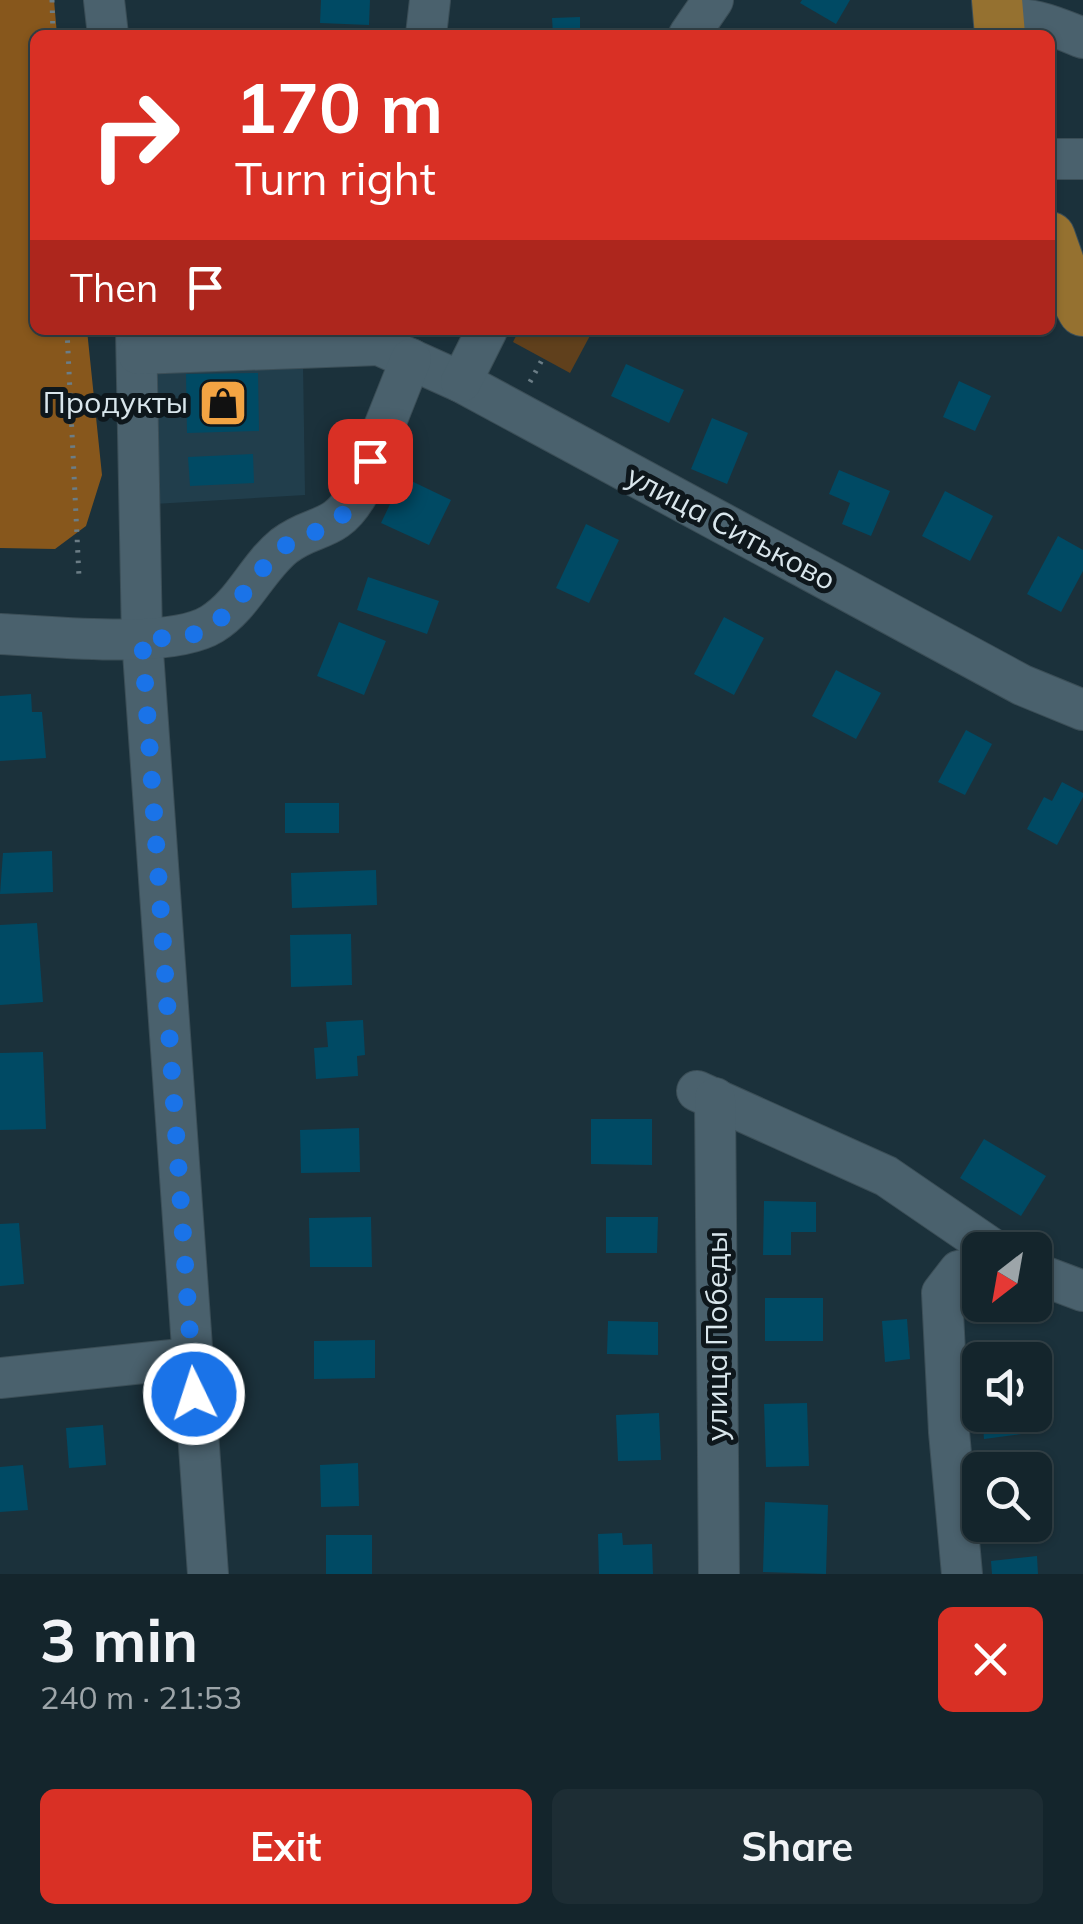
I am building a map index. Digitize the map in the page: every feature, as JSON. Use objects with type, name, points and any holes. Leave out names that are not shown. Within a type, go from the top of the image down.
[{"type":"street","points":[[104,0],[107,30]]},
{"type":"street","points":[[427,30],[430,0]]},
{"type":"street","points":[[692,30],[713,0]]},
{"type":"street","points":[[999,19],[1046,24],[1083,38]]},
{"type":"street","points":[[1055,159],[1083,159]]},
{"type":"street","points":[[461,382],[484,335]]},
{"type":"street","points":[[0,634],[142,638],[188,636],[212,624],[232,608],[286,544],[326,528],[346,514],[357,495],[390,345],[137,342],[142,638],[208,1574]]},
{"type":"street","name":"улица Ситьково","points":[[390,345],[1022,685],[1083,710]]},
{"type":"street","name":"улица Победы","points":[[719,1574],[706,1095],[886,1176],[968,1232]]},
{"type":"street","points":[[962,1270],[942,1293],[962,1574]]},
{"type":"street","points":[[1052,1279],[1083,1291]]},
{"type":"street","points":[[0,1378],[191,1358]]},
{"type":"path","points":[[52,0],[54,30]]},
{"type":"path","points":[[68,335],[79,577]]},
{"type":"shaded area","points":[[0,0],[54,0],[57,30],[30,30],[30,335],[88,335],[102,475],[86,526],[55,549],[0,548]]},
{"type":"shaded area","points":[[516,335],[590,335],[570,373],[513,342]]},
{"type":"shaded area","points":[[303,363],[305,495],[154,504],[147,368]]},
{"type":"building","points":[[321,0],[370,0],[369,25],[320,23]]},
{"type":"building","points":[[850,0],[836,24],[800,3]]},
{"type":"building","points":[[580,17],[580,30],[553,30],[552,18]]},
{"type":"building","points":[[626,364],[684,390],[669,423],[611,396]]},
{"type":"building","name":"Продукты","points":[[258,373],[259,431],[187,433],[186,374]]},
{"type":"building","points":[[959,381],[991,396],[975,431],[943,417]]},
{"type":"building","points":[[712,418],[748,433],[727,484],[691,469]]},
{"type":"building","points":[[253,454],[254,483],[190,486],[188,457]]},
{"type":"building","points":[[839,470],[890,491],[871,536],[842,524],[850,503],[829,494]]},
{"type":"building","points":[[403,477],[451,500],[429,545],[381,523]]},
{"type":"building","points":[[945,491],[993,516],[970,561],[922,536]]},
{"type":"building","points":[[586,524],[619,540],[589,603],[556,588]]},
{"type":"building","points":[[1058,536],[1083,550],[1083,571],[1061,612],[1027,594]]},
{"type":"building","points":[[368,577],[439,601],[427,634],[357,610]]},
{"type":"building","points":[[724,617],[764,638],[734,695],[694,674]]},
{"type":"building","points":[[339,622],[386,641],[364,695],[317,676]]},
{"type":"building","points":[[836,670],[881,693],[856,739],[812,716]]},
{"type":"building","points":[[31,694],[32,712],[42,712],[46,758],[0,761],[0,696]]},
{"type":"building","points":[[966,730],[992,744],[965,795],[938,782]]},
{"type":"building","points":[[1062,782],[1083,793],[1083,797],[1057,845],[1027,829],[1044,797],[1052,801]]},
{"type":"building","points":[[285,803],[339,803],[339,833],[285,833]]},
{"type":"building","points":[[52,851],[53,892],[0,894],[3,853]]},
{"type":"building","points":[[376,870],[377,905],[292,908],[291,873]]},
{"type":"building","points":[[37,923],[43,1002],[0,1005],[0,925]]},
{"type":"building","points":[[351,934],[352,985],[291,987],[290,935]]},
{"type":"building","points":[[363,1020],[365,1055],[357,1056],[358,1076],[316,1079],[314,1048],[328,1047],[326,1022]]},
{"type":"building","points":[[43,1052],[46,1129],[0,1130],[0,1053]]},
{"type":"building","points":[[591,1119],[652,1119],[652,1165],[591,1164]]},
{"type":"building","points":[[359,1128],[360,1172],[301,1173],[300,1130]]},
{"type":"building","points":[[984,1139],[1046,1176],[1021,1216],[960,1178]]},
{"type":"building","points":[[764,1201],[816,1202],[816,1232],[791,1232],[791,1255],[763,1255]]},
{"type":"building","points":[[371,1217],[372,1267],[310,1267],[309,1218]]},
{"type":"building","points":[[606,1217],[658,1217],[657,1253],[606,1253]]},
{"type":"building","points":[[19,1223],[24,1284],[0,1286],[0,1224]]},
{"type":"building","points":[[765,1298],[823,1298],[823,1341],[765,1341]]},
{"type":"building","points":[[907,1319],[910,1359],[885,1362],[882,1321]]},
{"type":"building","points":[[608,1321],[658,1322],[658,1355],[607,1354]]},
{"type":"building","points":[[375,1340],[375,1378],[314,1379],[314,1341]]},
{"type":"building","points":[[807,1403],[809,1466],[766,1467],[764,1404]]},
{"type":"building","points":[[659,1413],[661,1460],[618,1461],[616,1415]]},
{"type":"building","points":[[103,1425],[106,1465],[69,1468],[66,1428]]},
{"type":"building","points":[[983,1432],[1029,1432],[1029,1433],[984,1439]]},
{"type":"building","points":[[358,1463],[359,1506],[321,1507],[320,1465]]},
{"type":"building","points":[[23,1465],[28,1510],[0,1512],[0,1467]]},
{"type":"building","points":[[765,1502],[828,1505],[826,1574],[763,1572]]},
{"type":"building","points":[[622,1533],[623,1545],[652,1544],[653,1574],[599,1574],[598,1534]]},
{"type":"building","points":[[326,1535],[372,1535],[372,1574],[326,1574]]},
{"type":"building","points":[[1037,1556],[1038,1574],[992,1574],[991,1561]]},
{"type":"place","name":"Продукты","points":[[223,403]]},
{"type":"route","points":[[194,1394],[142,638],[188,636],[212,624],[232,608],[286,544],[326,528],[346,514],[370,461]]}]
